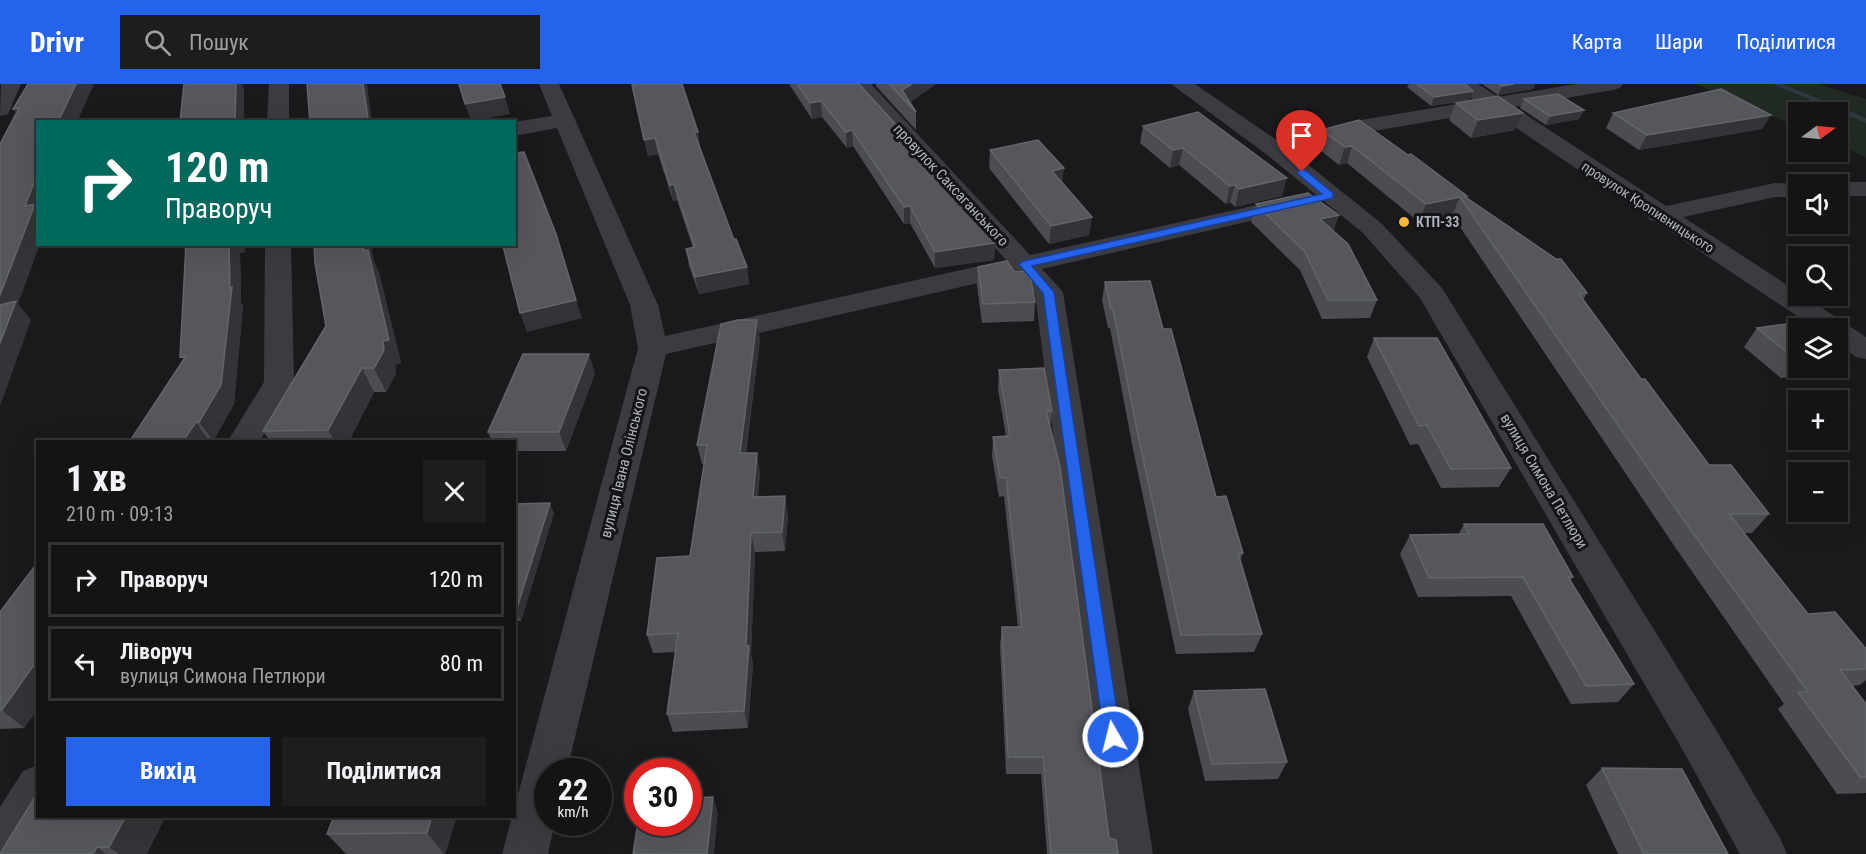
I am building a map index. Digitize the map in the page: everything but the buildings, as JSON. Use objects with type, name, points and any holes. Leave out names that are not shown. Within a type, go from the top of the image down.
[{"type":"street","points":[[0,109],[11,84]]},
{"type":"street","points":[[278,120],[279,84]]},
{"type":"street","name":"вулиця Івана Олінського","points":[[525,854],[653,348],[644,305],[549,84]]},
{"type":"street","name":"провулок Саксаганського","points":[[859,84],[1049,292],[1130,854]]},
{"type":"street","name":"вулиця Симона Петлюри","points":[[1181,84],[1274,149],[1372,228],[1432,294],[1694,731],[1764,854]]},
{"type":"street","name":"провулок Кропивницького","points":[[1464,84],[1818,318]]},
{"type":"street","points":[[1274,149],[1355,128],[1613,84]]},
{"type":"street","points":[[516,129],[565,120]]},
{"type":"street","points":[[1848,189],[1866,189]]},
{"type":"street","points":[[1659,214],[1775,190],[1788,190]]},
{"type":"street","points":[[653,348],[1329,195]]},
{"type":"street","points":[[245,440],[279,382],[278,246]]},
{"type":"street","name":"провулок Кропивницького","points":[[1848,338],[1866,350]]},
{"type":"street","points":[[0,848],[36,788]]},
{"type":"shaded area","points":[[1696,84],[1818,84],[1866,99],[1866,158],[1848,149],[1848,102],[1788,102],[1788,123]]},
{"type":"waterway","points":[[1776,84],[1866,121]]},
{"type":"place","name":"КТП-33","points":[[1404,222]]},
{"type":"route","points":[[1113,737],[1049,292],[1024,264],[1329,195],[1302,172]]}]
